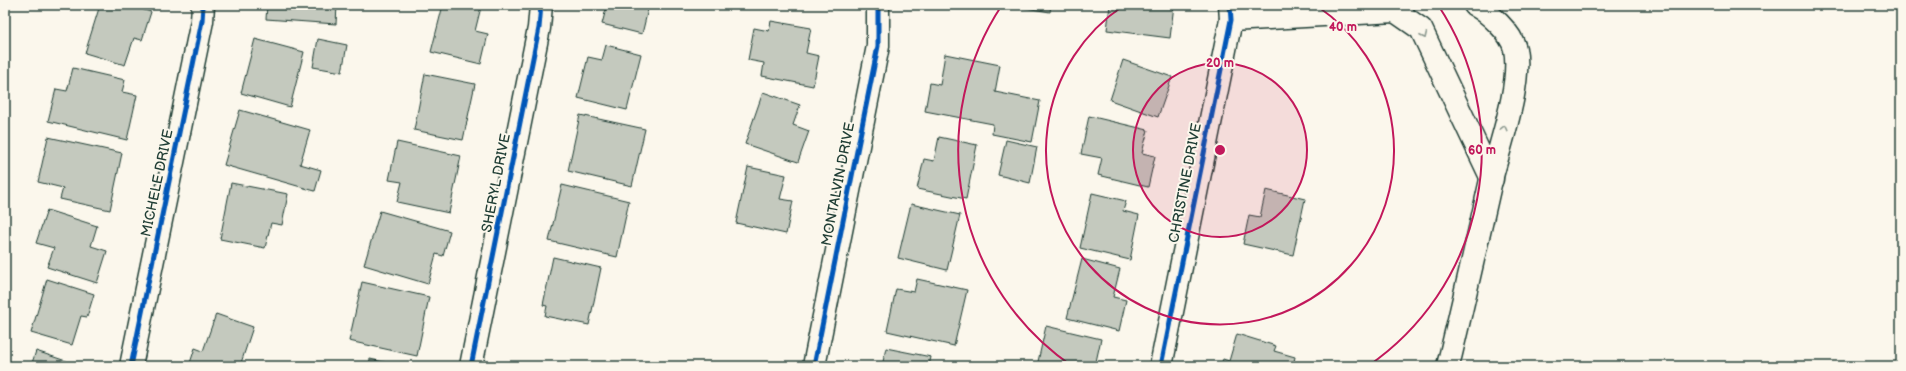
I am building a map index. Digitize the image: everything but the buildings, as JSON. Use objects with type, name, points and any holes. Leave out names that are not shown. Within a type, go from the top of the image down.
[{"type":"street","name":"MICHELE DRIVE","points":[[131,366],[202,21],[203,5]]},
{"type":"street","name":"SHERYL DRIVE","points":[[471,366],[539,28],[541,5]]},
{"type":"street","name":"MONTALVIN DRIVE","points":[[814,366],[878,46],[878,5]]},
{"type":"street","points":[[1448,366],[1516,81],[1515,48],[1502,27],[1475,5]]},
{"type":"street","points":[[1230,12],[1399,8],[1421,29],[1492,179]]},
{"type":"street","name":"CHRISTINE DRIVE","points":[[1161,366],[1230,12]]},
{"type":"cycle path","points":[[131,366],[202,21],[203,5]]},
{"type":"cycle path","points":[[471,366],[539,28],[541,5]]},
{"type":"cycle path","points":[[814,366],[878,46],[878,5]]},
{"type":"cycle path","points":[[1161,366],[1231,20],[1230,5]]}]
